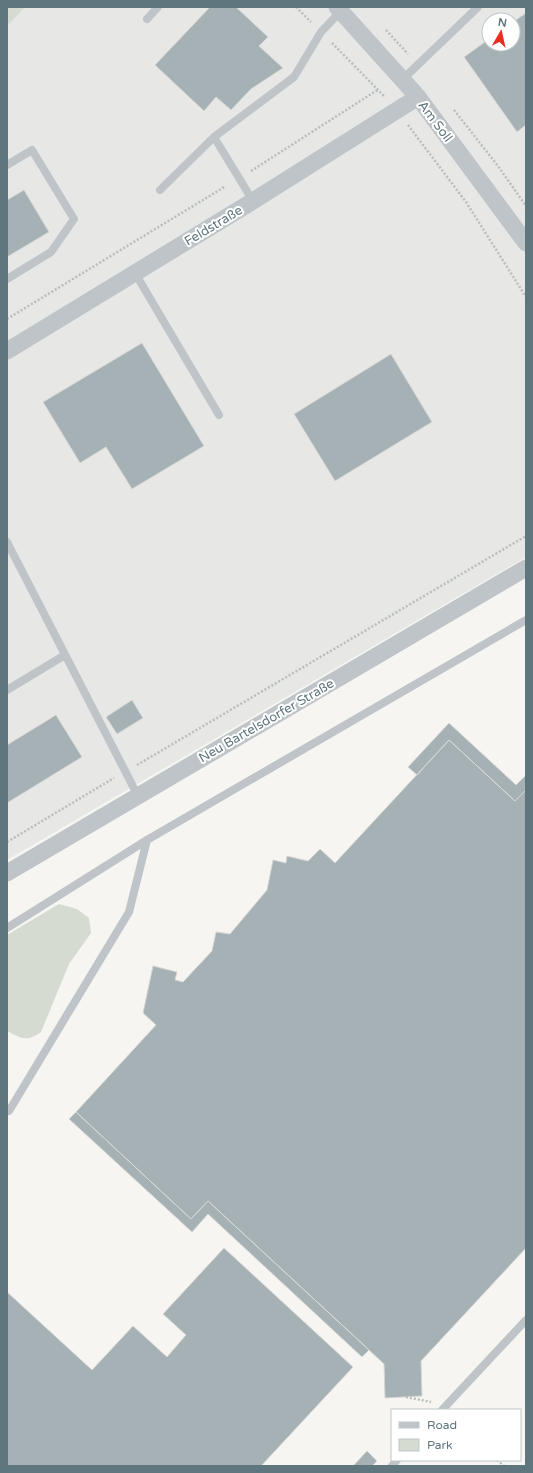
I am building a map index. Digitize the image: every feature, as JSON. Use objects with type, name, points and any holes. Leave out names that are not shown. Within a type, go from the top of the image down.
[{"type":"street","name":"Am Soll","points":[[339,9],[418,97],[485,185],[526,243]]},
{"type":"street","name":"Feldstraße","points":[[7,351],[253,201],[418,97]]},
{"type":"street","name":"Neu Bartelsdorfer Straße","points":[[7,873],[526,568]]},
{"type":"lane","points":[[147,19],[158,7]]},
{"type":"lane","points":[[403,79],[478,7]]},
{"type":"lane","points":[[160,190],[214,137],[294,77],[321,32],[339,9]]},
{"type":"lane","points":[[214,137],[253,201]]},
{"type":"lane","points":[[7,165],[32,150],[74,219],[51,252],[7,278]]},
{"type":"lane","points":[[135,273],[219,414]]},
{"type":"lane","points":[[7,542],[138,796]]},
{"type":"lane","points":[[7,928],[147,840],[526,620]]},
{"type":"lane","points":[[7,690],[65,655]]},
{"type":"lane","points":[[7,1109],[9,1111],[129,912],[147,840]]},
{"type":"lane","points":[[443,1409],[526,1320]]},
{"type":"path","points":[[296,7],[379,89],[397,111],[466,202],[526,297]]},
{"type":"path","points":[[7,318],[240,178],[379,89]]},
{"type":"path","points":[[7,842],[526,536]]},
{"type":"path","points":[[406,1397],[433,1402],[441,1409]]},
{"type":"shaded area","points":[[7,7],[526,7],[526,557],[7,860]]},
{"type":"green space","points":[[7,7],[25,7],[9,24],[7,22]]},
{"type":"green space","points":[[59,904],[77,909],[89,918],[91,933],[69,964],[41,1032],[28,1038],[17,1036],[7,1031],[7,935]]},
{"type":"building","points":[[210,7],[236,7],[268,37],[259,46],[283,68],[251,89],[231,110],[216,97],[204,111],[155,65]]},
{"type":"building","points":[[526,13],[526,125],[517,132],[464,57],[481,45],[481,52],[521,52],[521,16]]},
{"type":"building","points":[[24,190],[49,232],[7,257],[7,200]]},
{"type":"building","points":[[142,343],[204,446],[132,489],[106,447],[80,463],[43,402]]},
{"type":"building","points":[[391,354],[432,422],[335,481],[294,414]]},
{"type":"building","points":[[132,700],[143,718],[117,734],[106,717]]},
{"type":"building","points":[[56,715],[82,757],[7,803],[7,745]]},
{"type":"building","points":[[449,723],[516,785],[526,775],[526,790],[515,801],[449,740],[417,775],[408,767]]},
{"type":"building","points":[[449,740],[515,801],[526,790],[526,1248],[421,1361],[422,1396],[385,1398],[384,1364],[369,1350],[208,1201],[191,1219],[76,1112],[156,1025],[143,1013],[153,966],[177,972],[175,980],[183,982],[212,951],[216,932],[230,934],[267,890],[273,860],[286,863],[287,856],[308,861],[320,849],[335,863]]},
{"type":"building","points":[[76,1112],[191,1219],[208,1201],[369,1350],[362,1357],[208,1214],[192,1232],[69,1119]]},
{"type":"building","points":[[224,1248],[353,1367],[261,1466],[7,1466],[7,1292],[92,1370],[133,1326],[167,1357],[186,1335],[163,1314]]},
{"type":"building","points":[[367,1451],[377,1461],[372,1466],[353,1466]]}]
